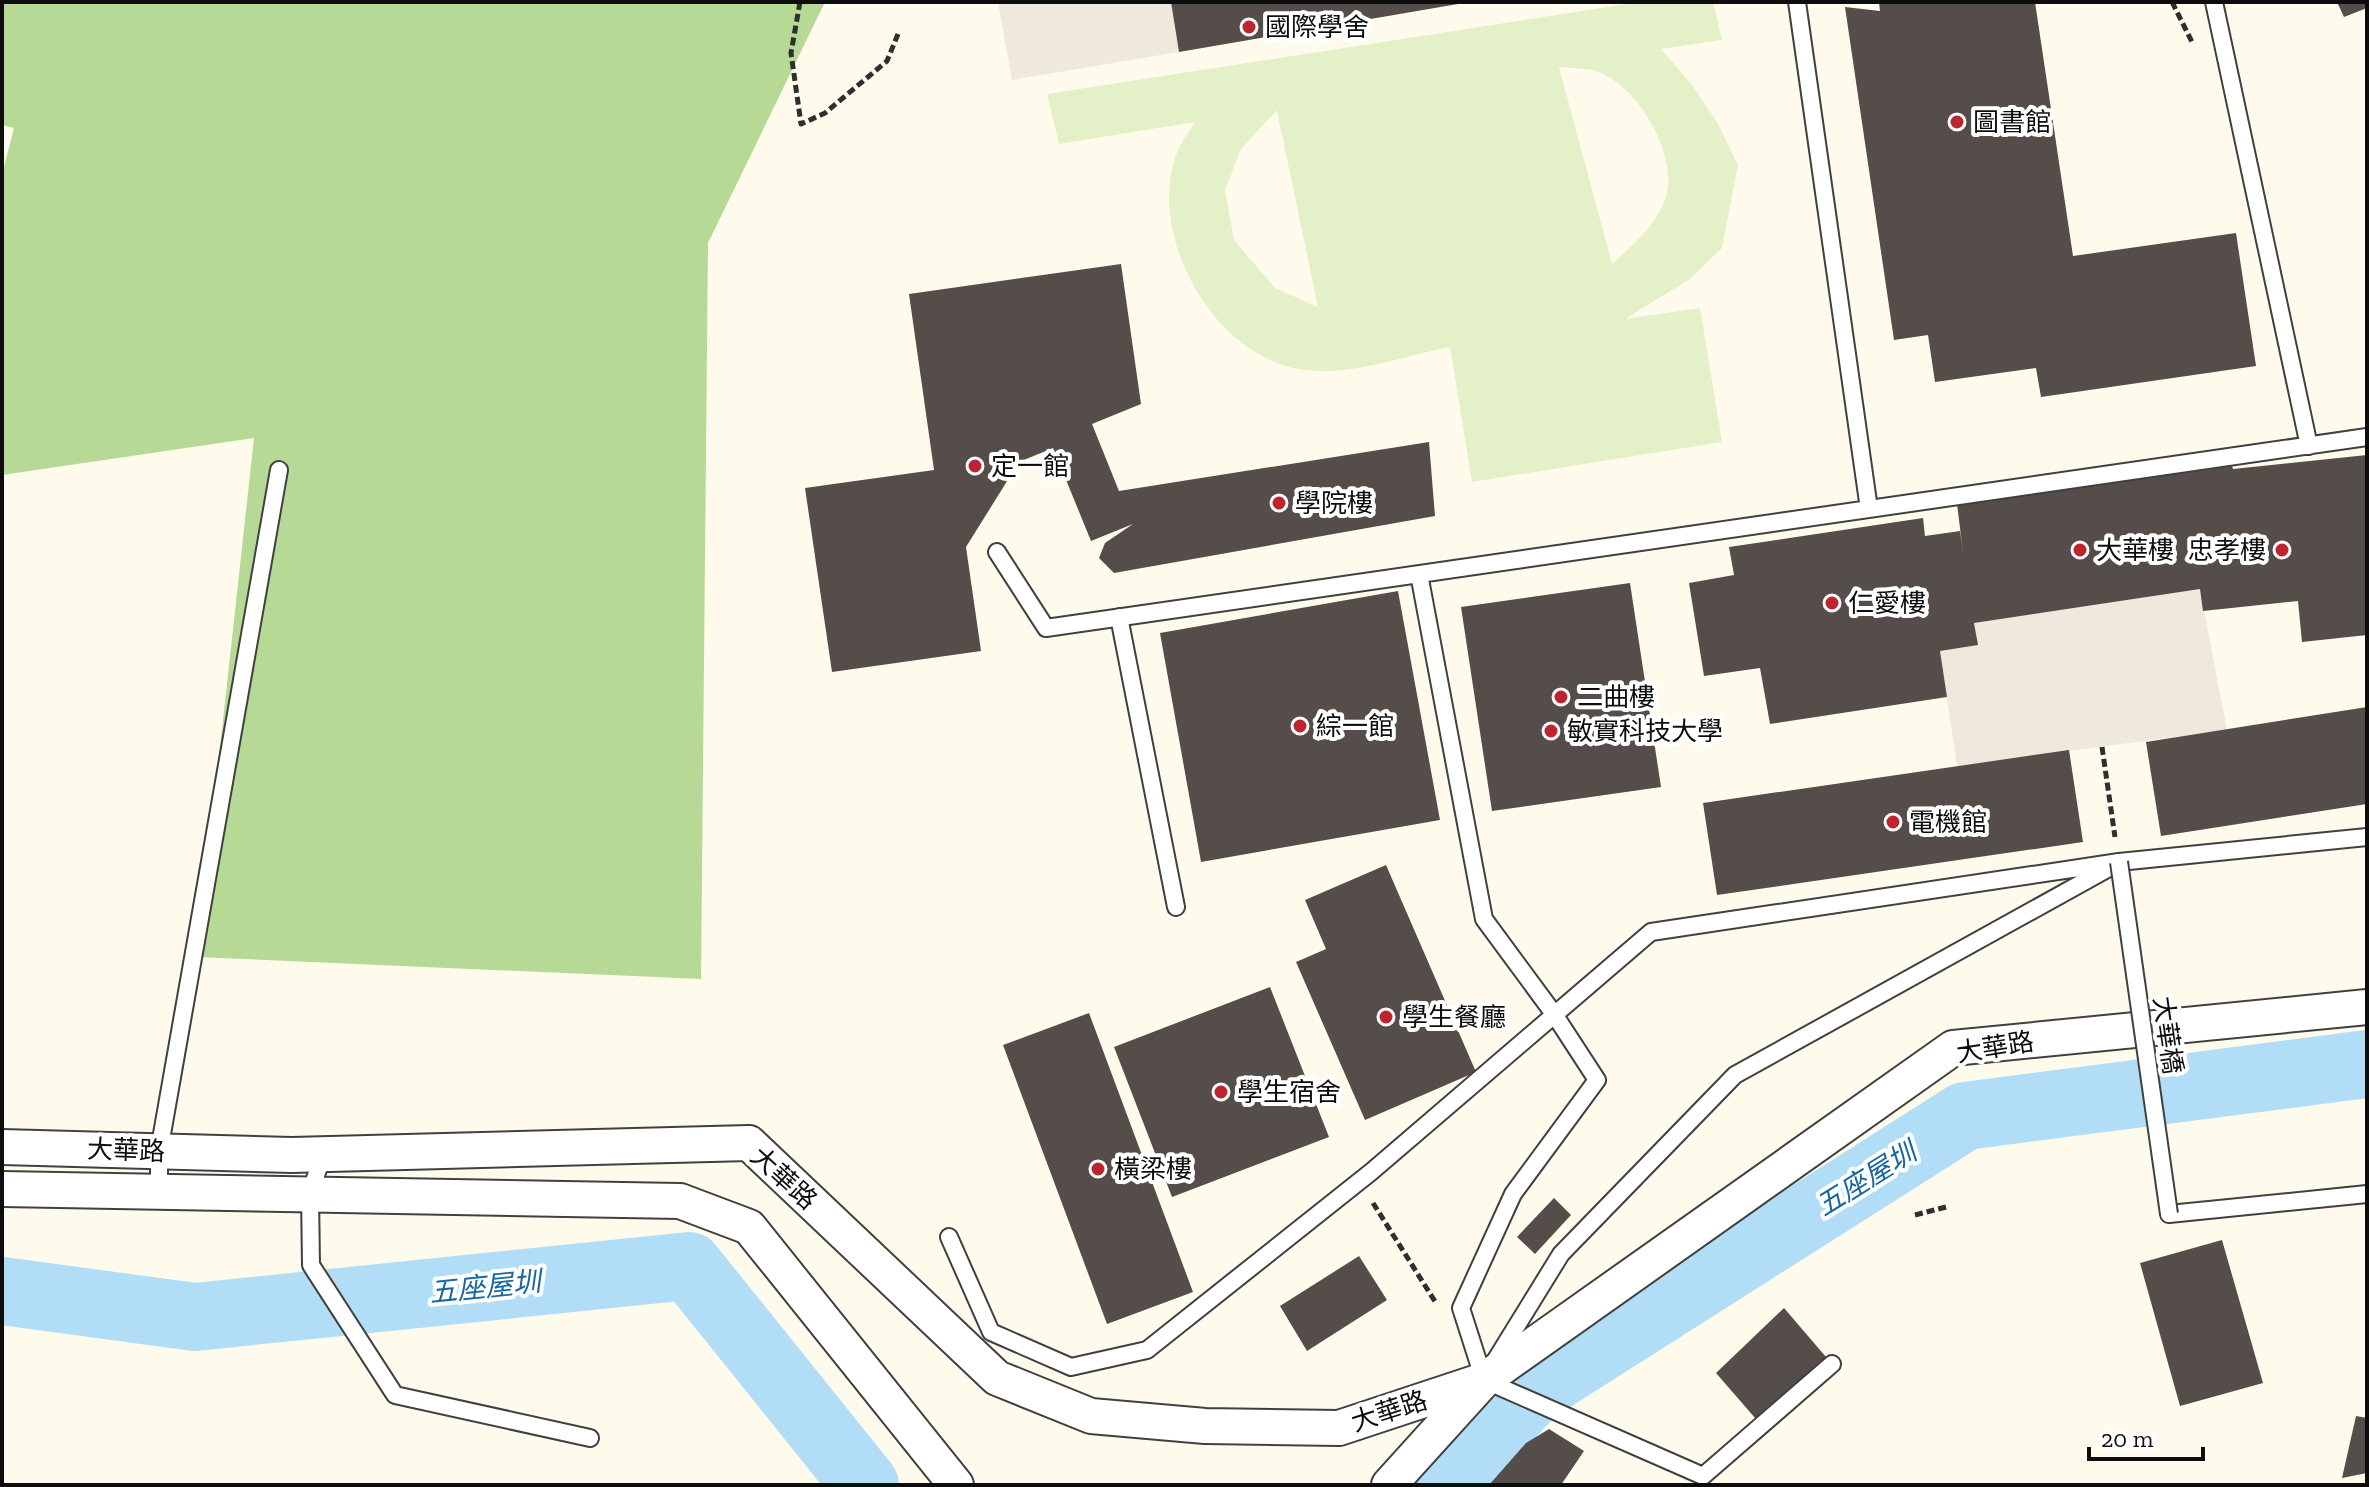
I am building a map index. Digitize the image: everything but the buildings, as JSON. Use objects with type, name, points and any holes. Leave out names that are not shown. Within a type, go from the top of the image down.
[{"type":"street","name":"大華路","points":[[1389,1485],[1484,1380],[1953,1048],[2367,1007]]},
{"type":"street","name":"大華路","points":[[2,1147],[323,1154],[749,1143],[997,1378],[1091,1416],[1205,1426],[1339,1428],[1484,1380]]},
{"type":"street","name":"大華路","points":[[2,1189],[680,1201],[749,1227],[956,1485]]},
{"type":"lane","points":[[1797,2],[1869,509]]},
{"type":"lane","points":[[2214,2],[2309,446]]},
{"type":"lane","points":[[997,552],[1046,628],[2367,437]]},
{"type":"lane","points":[[159,1192],[159,1151],[279,470]]},
{"type":"lane","points":[[1419,574],[1484,919],[1554,1014],[1597,1080],[1513,1194],[1461,1308],[1484,1380],[1703,1476],[1832,1364]]},
{"type":"lane","points":[[1119,617],[1176,907]]},
{"type":"lane","points":[[949,1237],[991,1332],[1071,1367],[1147,1350],[1359,1182],[1651,932],[2119,862],[2367,837]]},
{"type":"lane","points":[[1484,1380],[1561,1254],[1735,1075],[2119,862]]},
{"type":"lane","name":"大華橋","points":[[2119,862],[2169,1214],[2367,1194]]},
{"type":"lane","points":[[323,1154],[310,1194],[311,1265],[395,1395],[590,1438]]},
{"type":"path","points":[[800,2],[791,53],[801,124],[825,113],[887,61],[898,34]]},
{"type":"path","points":[[2102,747],[2119,862]]},
{"type":"path","points":[[1359,1182],[1443,1314]]},
{"type":"path","points":[[1915,1215],[1946,1207]]},
{"type":"green space","points":[[2,2],[825,2],[708,243],[701,979],[197,957],[254,438],[2,475],[2,175],[14,128],[2,125]]},
{"type":"green space","points":[[1640,2],[1713,2],[1722,40],[1661,49],[1693,86],[1718,124],[1738,165],[1722,248],[1690,279],[1625,319],[1700,308],[1722,442],[1472,482],[1450,347],[1360,368],[1323,371],[1274,362],[1245,345],[1220,322],[1199,294],[1183,263],[1173,230],[1169,197],[1173,165],[1179,148],[1195,122],[1059,144],[1047,94]],"holes":[[[1559,67],[1596,71],[1626,90],[1651,123],[1666,161],[1666,197],[1657,217],[1612,264]],[[1277,111],[1318,307],[1275,288],[1234,240],[1225,190],[1241,149]]]},
{"type":"shaded area","points":[[998,2],[1171,2],[1179,52],[1012,80]]},
{"type":"shaded area","points":[[2200,589],[2227,730],[1957,766],[1940,651],[1977,645],[1974,623]]},
{"type":"waterway","name":"五座屋圳","points":[[1447,1485],[1532,1391],[1965,1116],[2367,1064]]},
{"type":"waterway","name":"五座屋圳","points":[[2,1291],[195,1317],[689,1266],[865,1485]]},
{"type":"place","name":"國際學舍","points":[[1249,27]]},
{"type":"place","name":"圖書館","points":[[1957,122]]},
{"type":"place","name":"定一館","points":[[975,466]]},
{"type":"place","name":"學院樓","points":[[1279,503]]},
{"type":"place","name":"大華樓","points":[[2080,550]]},
{"type":"place","name":"忠孝樓","points":[[2282,550]]},
{"type":"place","name":"仁愛樓","points":[[1832,603]]},
{"type":"place","name":"二曲樓","points":[[1561,697]]},
{"type":"place","name":"綜一館","points":[[1300,726]]},
{"type":"place","name":"敏實科技大學","points":[[1551,731]]},
{"type":"place","name":"電機館","points":[[1893,822]]},
{"type":"place","name":"學生餐廳","points":[[1386,1017]]},
{"type":"place","name":"學生宿舍","points":[[1221,1092]]},
{"type":"place","name":"橫梁樓","points":[[1098,1169]]}]
